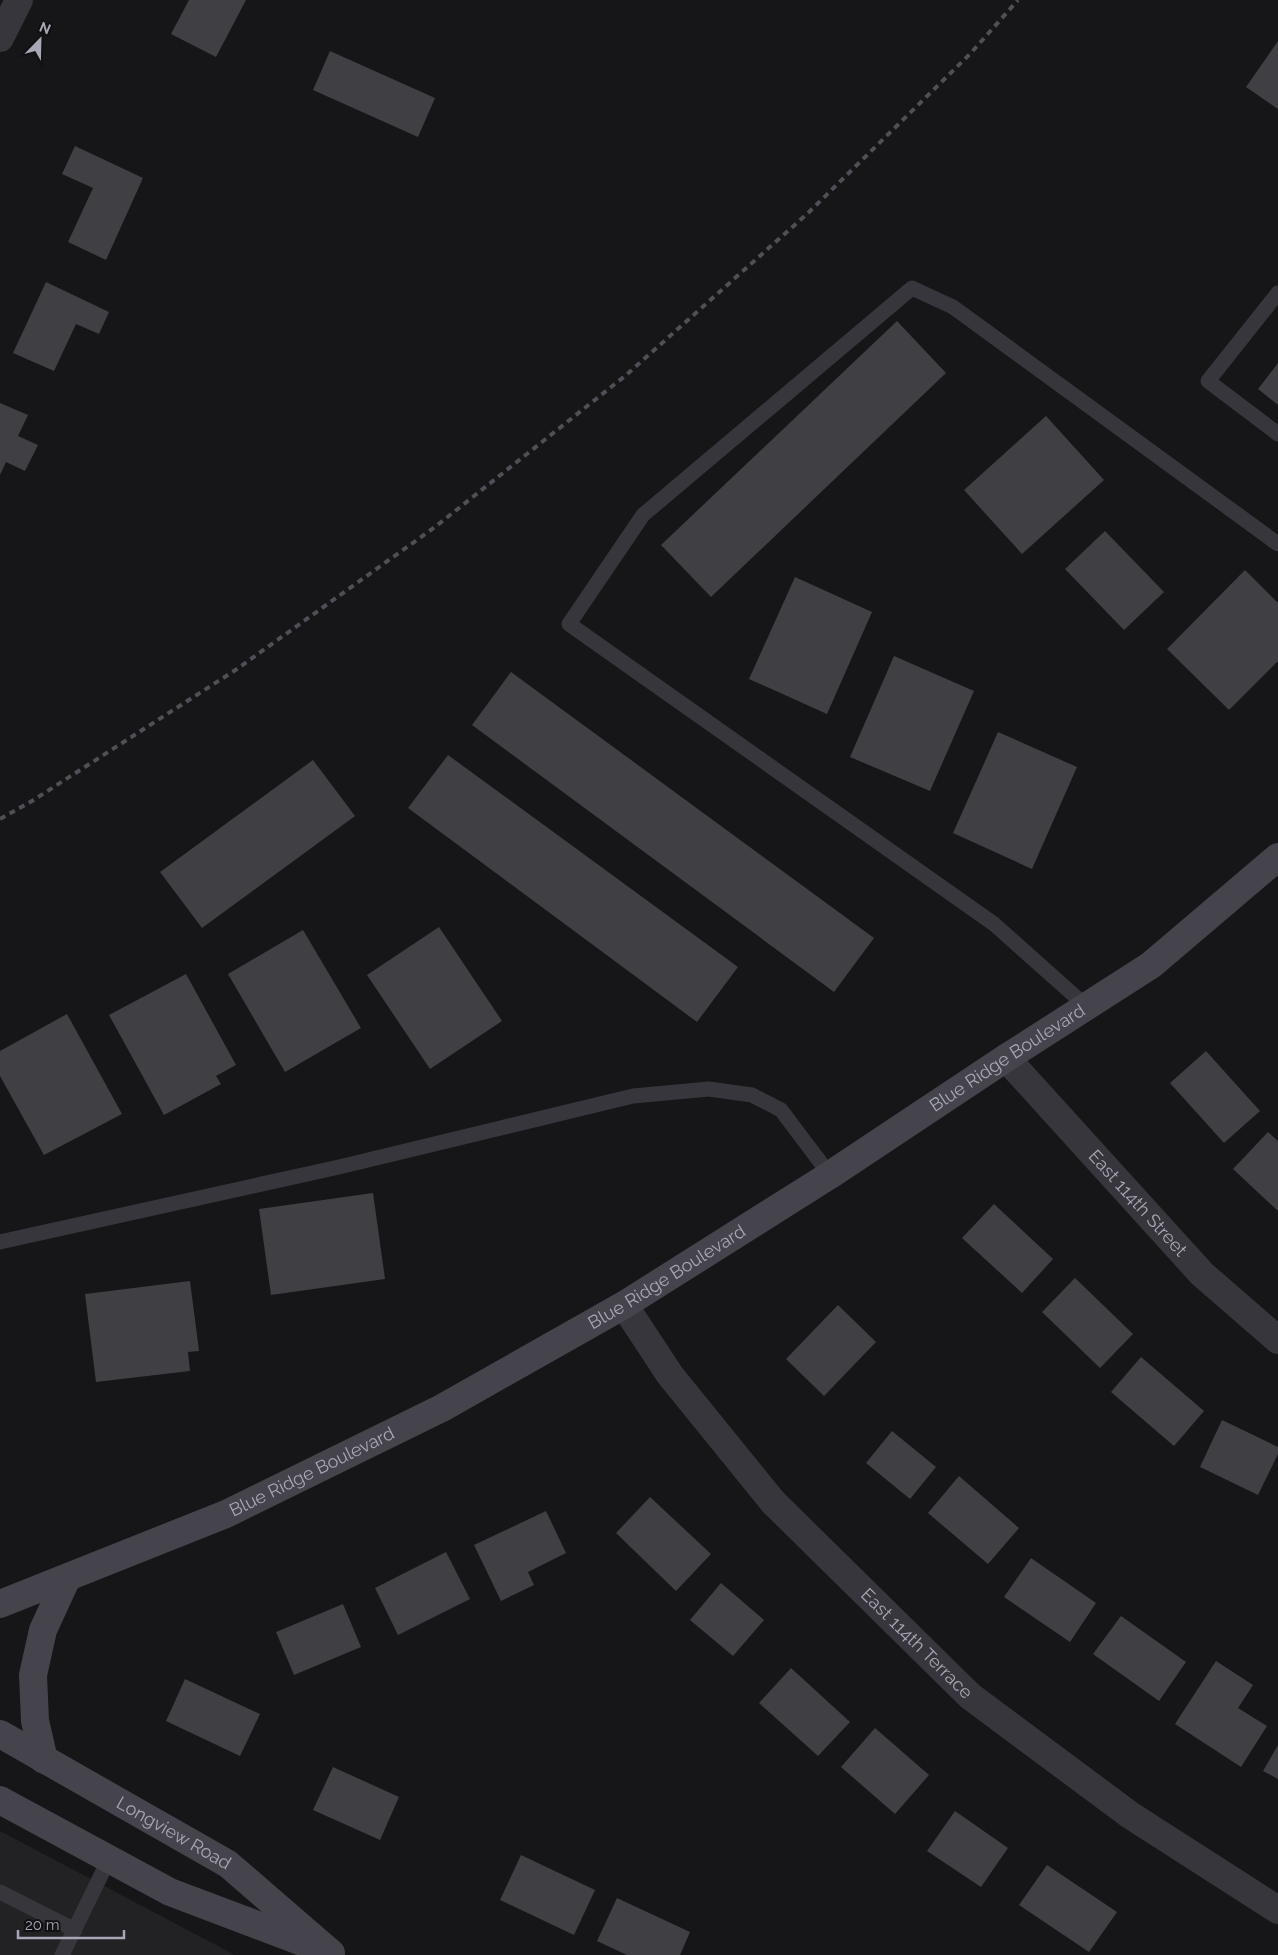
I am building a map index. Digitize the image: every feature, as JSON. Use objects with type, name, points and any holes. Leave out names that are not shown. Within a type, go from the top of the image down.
[{"type":"main road","name":"Blue Ridge Boulevard","points":[[0,1604],[226,1514],[442,1408],[624,1305],[830,1175],[1006,1058],[1151,965],[1278,857]]},
{"type":"main road","points":[[44,1760],[35,1721],[33,1675],[43,1630],[67,1578]]},
{"type":"main road","name":"Longview Road","points":[[0,1734],[228,1864],[333,1954]]},
{"type":"main road","name":"Longview Road","points":[[0,1800],[170,1892],[333,1954]]},
{"type":"street","points":[[0,38],[18,0]]},
{"type":"street","name":"East 114th Street","points":[[1006,1058],[1202,1274],[1278,1340]]},
{"type":"street","name":"East 114th Terrace","points":[[624,1305],[670,1375],[773,1502],[970,1696],[1130,1815],[1278,1910]]},
{"type":"lane","points":[[1086,1006],[994,924],[569,624],[643,515],[912,288],[953,308],[1278,544]]},
{"type":"lane","points":[[1278,293],[1208,380],[1278,434]]},
{"type":"lane","points":[[0,1242],[330,1169],[633,1096],[709,1089],[752,1095],[781,1110],[830,1175]]},
{"type":"lane","points":[[62,1955],[109,1859]]},
{"type":"lane","points":[[0,1892],[75,1930]]},
{"type":"shaded area","points":[[0,1831],[235,1955],[0,1955]]},
{"type":"building","points":[[189,0],[246,0],[216,57],[171,34]]},
{"type":"building","points":[[1278,41],[1278,109],[1246,87]]},
{"type":"building","points":[[330,51],[435,98],[418,137],[313,90]]},
{"type":"building","points":[[75,146],[143,178],[106,260],[68,242],[93,188],[62,174]]},
{"type":"building","points":[[46,282],[109,312],[99,334],[76,324],[54,371],[13,353]]},
{"type":"building","points":[[897,321],[946,373],[711,597],[661,545]]},
{"type":"building","points":[[1278,363],[1278,405],[1258,389]]},
{"type":"building","points":[[0,403],[28,415],[18,436],[38,445],[25,471],[6,462],[0,475]]},
{"type":"building","points":[[1046,416],[1104,480],[1022,554],[964,490]]},
{"type":"building","points":[[1105,531],[1164,592],[1124,630],[1065,569]]},
{"type":"building","points":[[1245,570],[1278,603],[1278,661],[1229,710],[1167,649]]},
{"type":"building","points":[[795,577],[872,612],[827,714],[749,679]]},
{"type":"building","points":[[894,656],[974,691],[930,791],[850,757]]},
{"type":"building","points":[[511,672],[874,938],[834,992],[472,725]]},
{"type":"building","points":[[998,732],[1077,767],[1032,869],[953,833]]},
{"type":"building","points":[[448,755],[738,967],[697,1022],[408,808]]},
{"type":"building","points":[[313,760],[355,816],[202,928],[160,872]]},
{"type":"building","points":[[439,927],[502,1021],[430,1069],[367,975]]},
{"type":"building","points":[[303,930],[361,1028],[285,1072],[228,974]]},
{"type":"building","points":[[186,974],[236,1065],[216,1076],[221,1084],[164,1115],[109,1015]]},
{"type":"building","points":[[67,1014],[122,1114],[44,1155],[0,1076],[0,1051]]},
{"type":"building","points":[[1206,1051],[1260,1111],[1224,1143],[1170,1083]]},
{"type":"building","points":[[1268,1132],[1278,1141],[1278,1211],[1233,1169]]},
{"type":"building","points":[[373,1193],[385,1279],[271,1295],[259,1209]]},
{"type":"building","points":[[994,1204],[1053,1259],[1022,1293],[962,1238]]},
{"type":"building","points":[[1075,1278],[1133,1334],[1100,1368],[1042,1312]]},
{"type":"building","points":[[190,1281],[199,1351],[188,1352],[190,1371],[96,1382],[85,1294]]},
{"type":"building","points":[[838,1305],[876,1342],[824,1396],[786,1359]]},
{"type":"building","points":[[1141,1357],[1204,1411],[1174,1446],[1111,1392]]},
{"type":"building","points":[[1222,1420],[1278,1447],[1278,1454],[1258,1495],[1200,1467]]},
{"type":"building","points":[[892,1431],[936,1467],[910,1499],[866,1463]]},
{"type":"building","points":[[959,1476],[1019,1528],[988,1564],[928,1513]]},
{"type":"building","points":[[650,1497],[711,1554],[676,1591],[616,1533]]},
{"type":"building","points":[[546,1511],[566,1553],[528,1572],[534,1585],[501,1601],[474,1545]]},
{"type":"building","points":[[446,1552],[470,1599],[398,1635],[375,1588]]},
{"type":"building","points":[[1031,1558],[1096,1603],[1070,1642],[1004,1597]]},
{"type":"building","points":[[721,1583],[764,1620],[733,1656],[690,1620]]},
{"type":"building","points":[[343,1604],[361,1647],[294,1675],[276,1632]]},
{"type":"building","points":[[1121,1616],[1186,1662],[1159,1701],[1093,1654]]},
{"type":"building","points":[[1216,1661],[1253,1685],[1238,1708],[1267,1726],[1241,1767],[1175,1724]]},
{"type":"building","points":[[791,1668],[850,1722],[818,1756],[759,1703]]},
{"type":"building","points":[[185,1679],[260,1714],[240,1756],[166,1721]]},
{"type":"building","points":[[875,1728],[929,1775],[895,1814],[841,1767]]},
{"type":"building","points":[[1278,1745],[1278,1779],[1263,1771]]},
{"type":"building","points":[[333,1767],[399,1797],[380,1840],[313,1810]]},
{"type":"building","points":[[955,1811],[1008,1848],[981,1887],[927,1851]]},
{"type":"building","points":[[521,1855],[595,1890],[574,1935],[500,1900]]},
{"type":"building","points":[[1047,1865],[1117,1912],[1089,1952],[1019,1905]]},
{"type":"building","points":[[617,1898],[690,1932],[680,1955],[627,1955],[597,1941]]},
{"type":"railway","points":[[0,819],[32,801],[237,669],[435,527],[625,376],[807,214],[970,54],[1018,0]]}]
